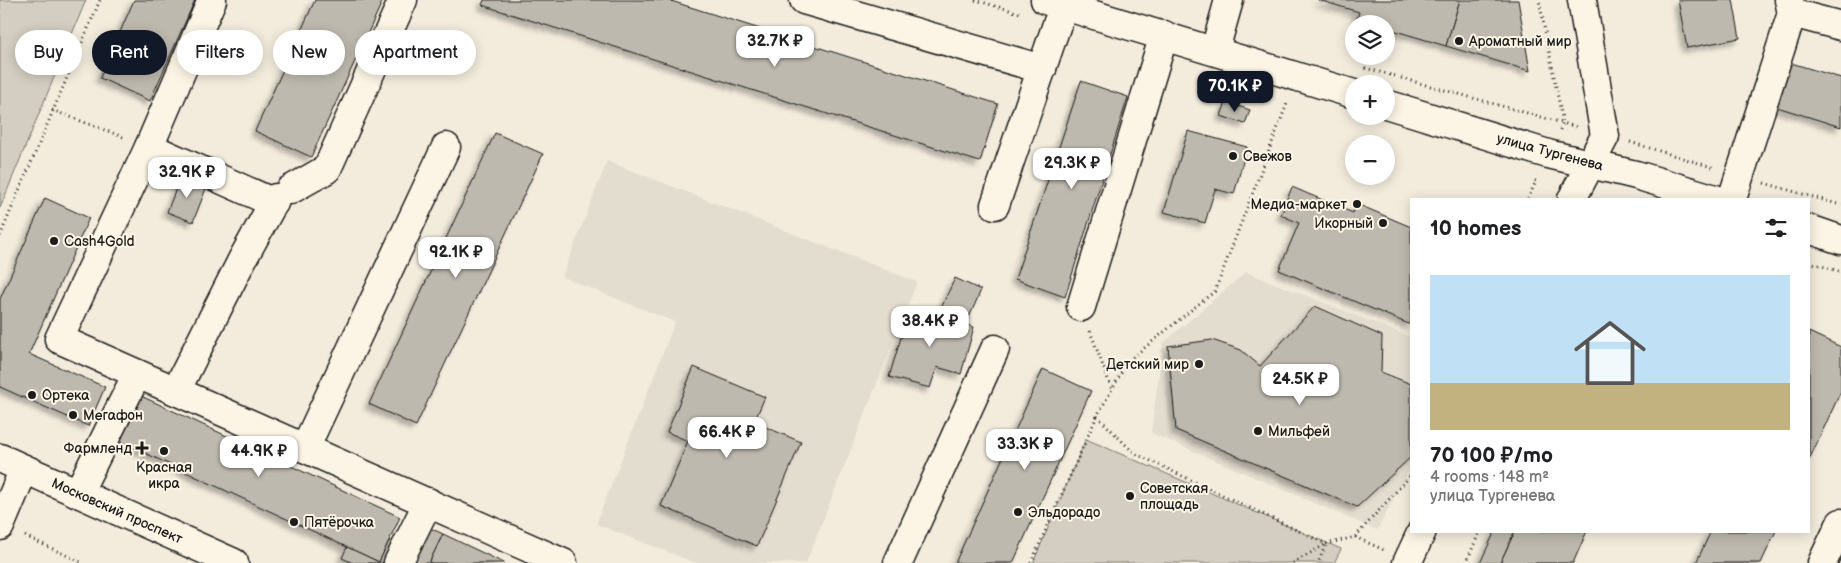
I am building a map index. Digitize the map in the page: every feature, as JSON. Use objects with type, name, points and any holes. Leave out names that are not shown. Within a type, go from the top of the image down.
[{"type":"street","points":[[212,0],[150,148],[59,339],[563,563]]},
{"type":"street","points":[[176,391],[242,260],[280,197],[327,168],[403,0]]},
{"type":"street","points":[[804,0],[1042,69]]},
{"type":"street","points":[[1215,50],[1229,0]]},
{"type":"street","points":[[1572,198],[1605,136],[1582,0]]},
{"type":"street","points":[[995,205],[1057,24],[1055,3],[1215,50],[1345,91]]},
{"type":"street","points":[[1735,187],[1790,6],[1841,26]]},
{"type":"street","points":[[1081,307],[1164,35]]},
{"type":"street","name":"улица Тургенева","points":[[1395,107],[1548,154],[1636,175],[1712,198]]},
{"type":"street","points":[[150,148],[280,197]]},
{"type":"street","points":[[306,448],[446,148]]},
{"type":"street","points":[[1810,229],[1841,240]]},
{"type":"street","points":[[898,563],[995,349]]},
{"type":"street","points":[[78,493],[137,374]]},
{"type":"street","name":"Московский проспект","points":[[0,458],[234,563]]},
{"type":"street","points":[[0,525],[24,469]]},
{"type":"street","points":[[398,563],[428,502]]},
{"type":"street","points":[[1822,563],[1841,523]]},
{"type":"street","points":[[1407,563],[1421,533]]},
{"type":"path","points":[[0,236],[100,0]]},
{"type":"path","points":[[1539,0],[1563,123]]},
{"type":"path","points":[[1363,67],[1646,146],[1735,187],[1800,198]]},
{"type":"path","points":[[1031,563],[1098,416],[1128,361],[1215,291],[1291,93]]},
{"type":"path","points":[[52,110],[150,148]]},
{"type":"path","points":[[1810,200],[1841,205]]},
{"type":"path","points":[[1810,262],[1841,272]]},
{"type":"path","points":[[1081,307],[1112,390]]},
{"type":"path","points":[[1098,416],[1134,453],[1326,544]]},
{"type":"path","points":[[1293,563],[1326,544],[1355,537],[1410,476]]},
{"type":"path","points":[[0,525],[83,563]]},
{"type":"path","points":[[1466,563],[1479,533]]},
{"type":"path","points":[[1318,563],[1326,544]]},
{"type":"shaded area","points":[[0,0],[86,0],[74,30],[15,30],[15,75],[55,75],[0,208]]},
{"type":"shaded area","points":[[607,161],[917,282],[806,563],[696,563],[596,524],[675,322],[562,277]]},
{"type":"shaded area","points":[[1246,272],[1410,337],[1410,468],[1377,530],[1151,433],[1163,343]]},
{"type":"shaded area","name":"Советская площадь","points":[[1086,439],[1341,549],[1334,563],[1033,563]]},
{"type":"building","points":[[134,0],[195,0],[182,30],[177,30],[177,40],[167,63],[167,30],[121,30]]},
{"type":"building","points":[[315,0],[383,0],[369,30],[355,30],[355,61],[311,157],[255,131],[281,75],[345,75],[345,30],[301,30]]},
{"type":"building","points":[[484,0],[668,0],[998,104],[980,162],[482,5]]},
{"type":"building","points":[[1318,0],[1460,0],[1446,46],[1395,31],[1395,15],[1358,15],[1359,12]]},
{"type":"building","points":[[1460,0],[1518,0],[1530,71],[1446,46]]},
{"type":"building","points":[[1678,0],[1733,0],[1740,38],[1687,48]]},
{"type":"building","points":[[1791,63],[1841,78],[1841,127],[1777,107]]},
{"type":"building","points":[[101,75],[162,75],[150,101],[100,78]]},
{"type":"building","points":[[1081,81],[1128,97],[1065,297],[1015,279]]},
{"type":"building","points":[[1226,102],[1250,110],[1245,124],[1221,116]]},
{"type":"building","points":[[1188,131],[1247,147],[1234,194],[1215,189],[1205,223],[1164,212]]},
{"type":"building","points":[[495,133],[543,154],[416,426],[369,404]]},
{"type":"building","points":[[181,176],[207,186],[193,222],[167,212]]},
{"type":"building","points":[[1292,187],[1353,213],[1357,204],[1410,227],[1410,325],[1279,270],[1299,223],[1281,215]]},
{"type":"building","points":[[45,198],[89,218],[29,354],[105,387],[88,426],[0,387],[0,299]]},
{"type":"building","points":[[955,278],[981,290],[968,320],[941,308]]},
{"type":"building","points":[[1315,306],[1382,336],[1381,372],[1410,384],[1410,458],[1357,507],[1176,430],[1168,346],[1212,340],[1241,350],[1260,366]]},
{"type":"building","points":[[910,308],[974,327],[961,374],[937,367],[930,388],[889,377]]},
{"type":"building","points":[[1810,332],[1841,347],[1841,391],[1810,458]]},
{"type":"building","points":[[694,367],[765,397],[754,422],[801,442],[757,546],[661,506],[688,441],[667,432]]},
{"type":"building","points":[[1043,369],[1091,391],[1013,563],[955,563]]},
{"type":"building","points":[[139,395],[400,517],[379,562],[117,440]]},
{"type":"building","points":[[430,528],[443,534],[429,563],[413,563]]},
{"type":"building","points":[[1494,533],[1514,533],[1500,563],[1480,563]]},
{"type":"building","points":[[1514,533],[1586,533],[1573,563],[1500,563]]},
{"type":"building","points":[[1710,533],[1775,533],[1761,563],[1696,563]]},
{"type":"building","points":[[443,534],[504,563],[429,563]]},
{"type":"building","points":[[389,541],[402,547],[394,563],[353,563],[342,558],[347,547],[379,562]]},
{"type":"place","name":"Ароматный мир","points":[[1459,41]]},
{"type":"place","name":"Свежов","points":[[1233,156]]},
{"type":"place","name":"Медиа-маркет","points":[[1357,204]]},
{"type":"place","name":"Икорный","points":[[1383,223]]},
{"type":"place","name":"Cash4Gold","points":[[54,241]]},
{"type":"place","name":"Детский мир","points":[[1199,364]]},
{"type":"place","name":"Ортека","points":[[32,395]]},
{"type":"place","name":"Мегафон","points":[[73,415]]},
{"type":"place","name":"Мильфей","points":[[1258,431]]},
{"type":"place","name":"Фармленд","points":[[142,448]]},
{"type":"place","name":"Красная икра","points":[[164,451]]},
{"type":"place","name":"Советская площадь","points":[[1130,496]]},
{"type":"place","name":"Эльдорадо","points":[[1018,512]]},
{"type":"place","name":"Пятёрочка","points":[[294,522]]}]
